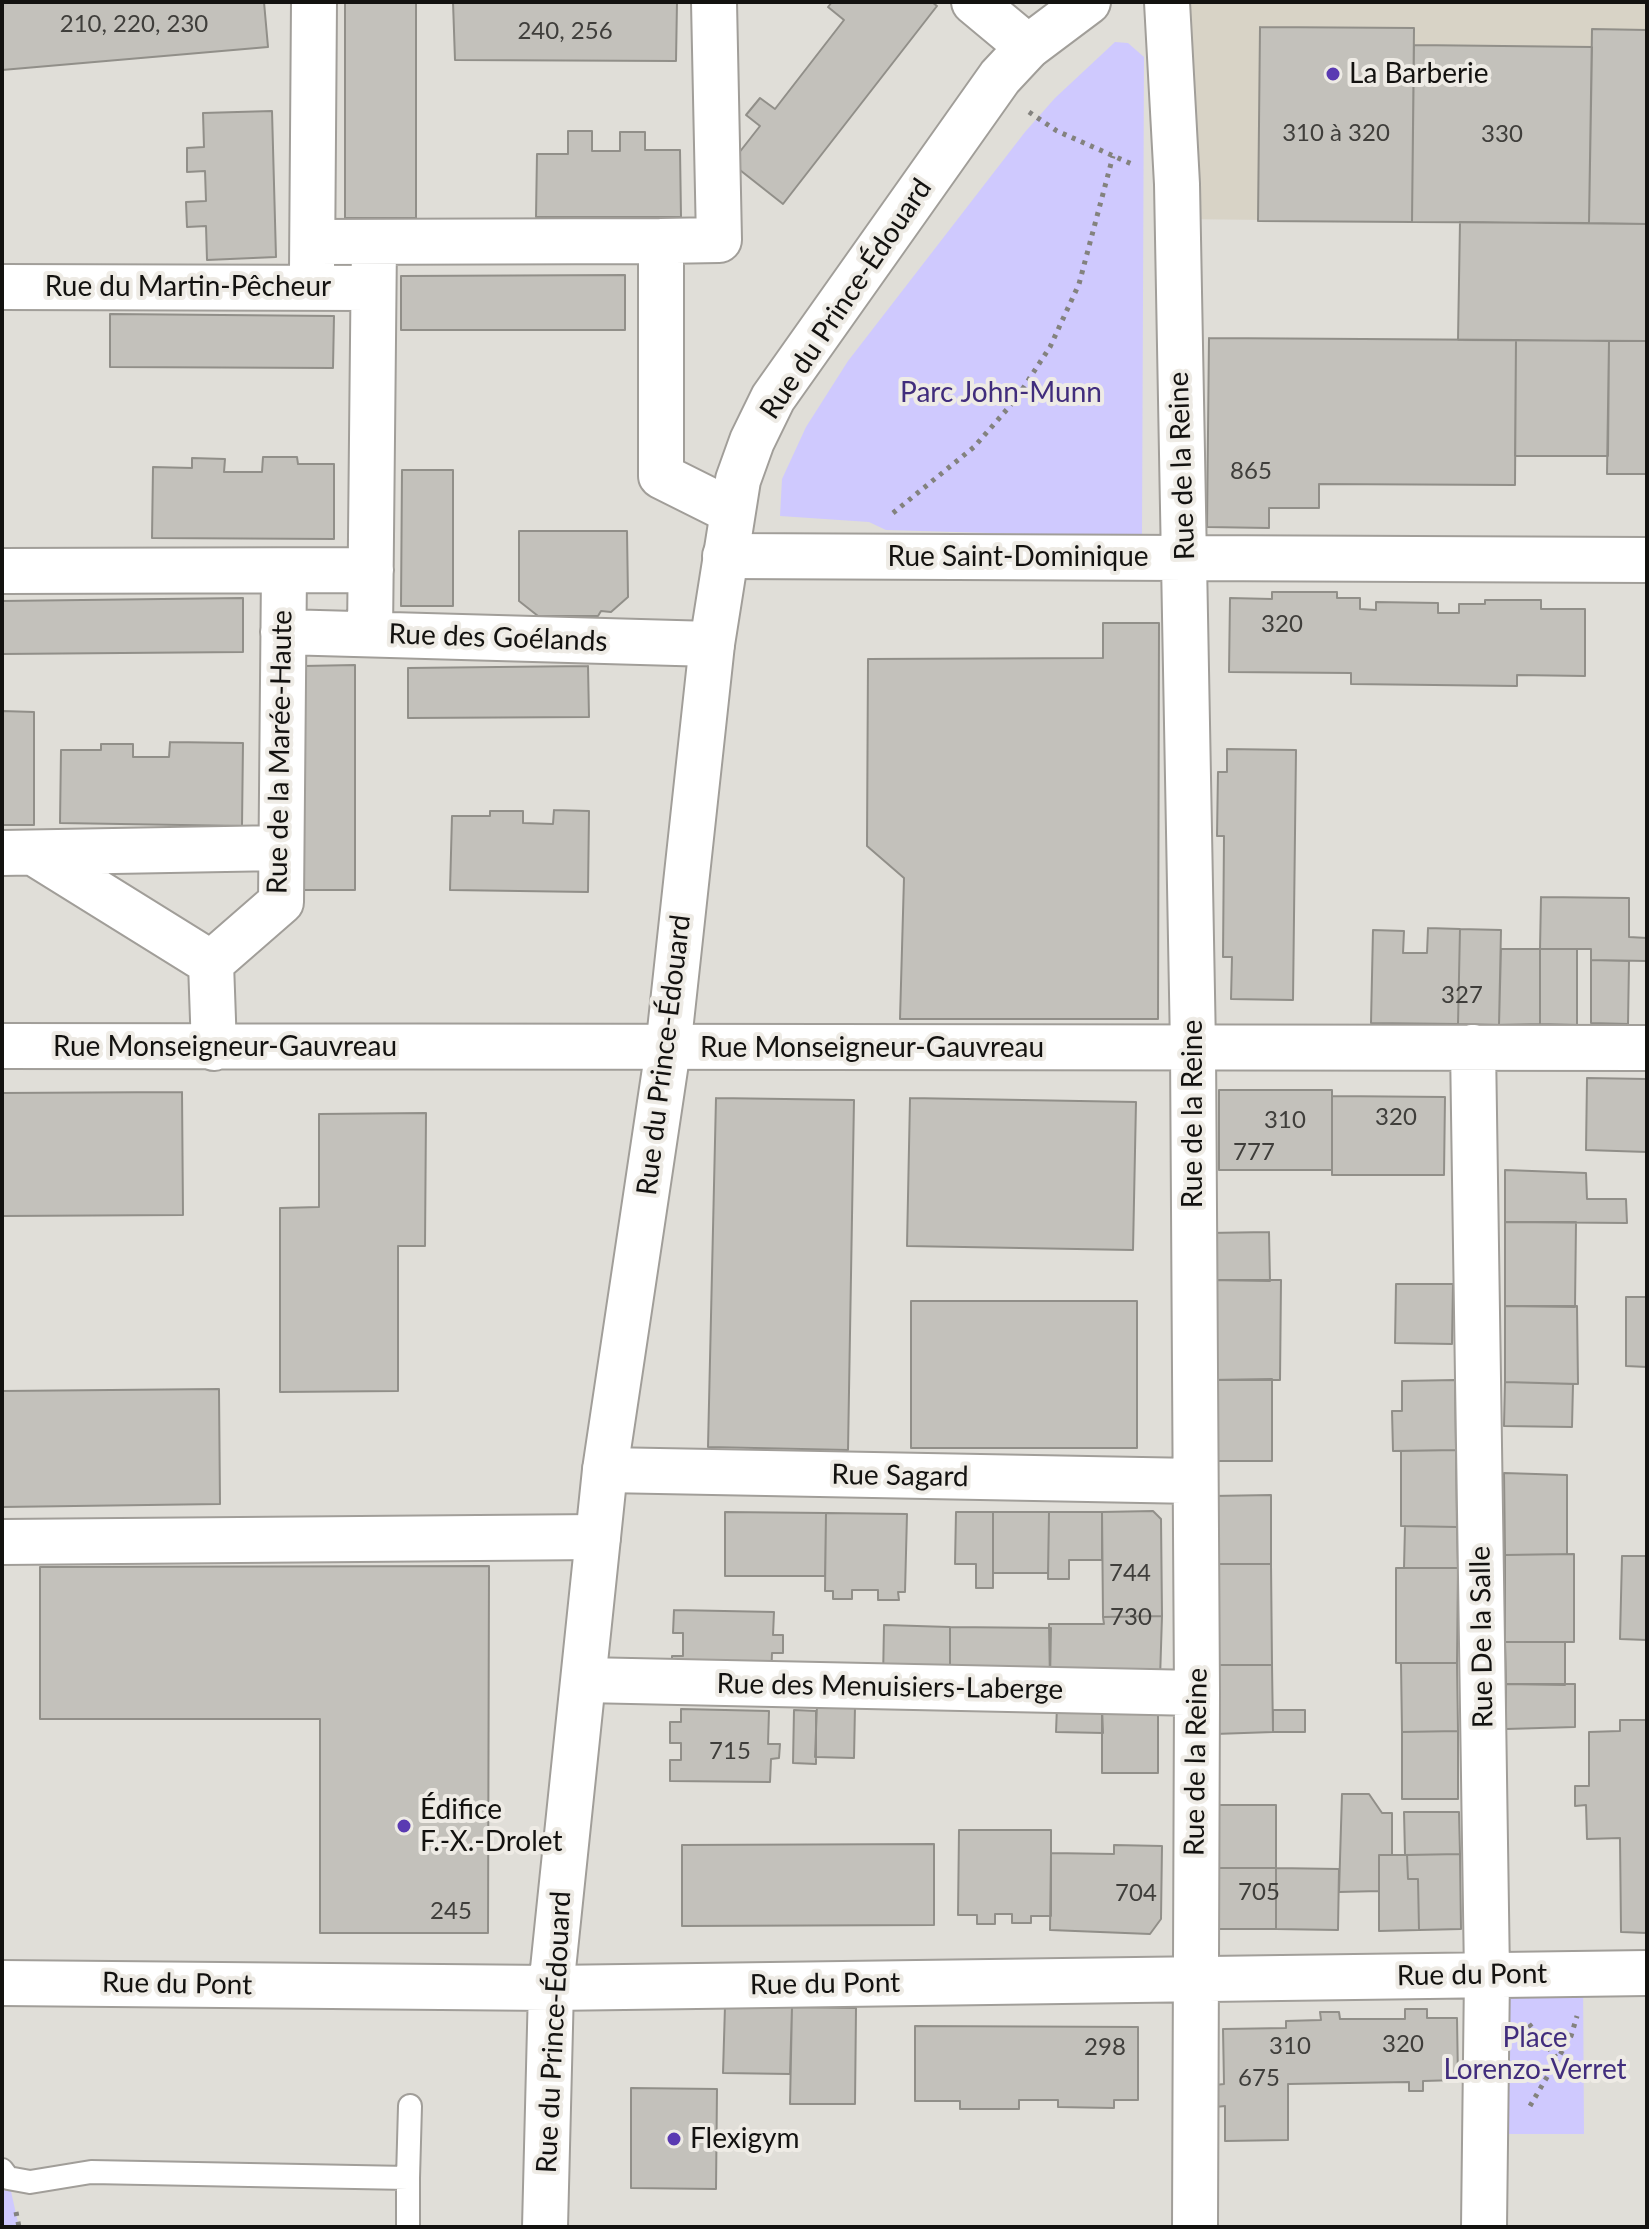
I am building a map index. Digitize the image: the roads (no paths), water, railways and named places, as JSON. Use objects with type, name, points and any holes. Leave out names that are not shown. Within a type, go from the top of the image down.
[{"type":"street","points":[[312,287],[314,2]]},
{"type":"street","name":"Rue du Martin-Pêcheur","points":[[313,242],[719,240],[714,2]]},
{"type":"street","points":[[974,2],[1028,47]]},
{"type":"street","name":"Rue du Prince-Édouard","points":[[545,2227],[551,1988],[605,1470],[668,1049],[712,644],[731,511],[752,441],[773,398],[1000,77],[1028,47],[1088,2]]},
{"type":"street","name":"Rue de la Reine","points":[[1167,2],[1177,184],[1193,1047],[1197,1693],[1195,2227]]},
{"type":"street","points":[[661,241],[661,476],[731,511]]},
{"type":"street","points":[[370,634],[374,242]]},
{"type":"street","name":"Rue du Martin-Pêcheur","points":[[2,287],[373,288]]},
{"type":"street","name":"Rue Saint-Dominique","points":[[725,556],[1647,560]]},
{"type":"street","points":[[2,571],[371,570]]},
{"type":"street","name":"Rue de la Marée-Haute","points":[[211,963],[281,902],[284,571]]},
{"type":"street","name":"Rue des Goélands","points":[[283,632],[712,644]]},
{"type":"street","points":[[18,853],[281,848]]},
{"type":"street","points":[[18,853],[211,963],[214,1048]]},
{"type":"street","name":"Rue Monseigneur-Gauvreau","points":[[2,1046],[1647,1048]]},
{"type":"street","name":"Rue De la Salle","points":[[1473,1047],[1487,1975],[1484,2227]]},
{"type":"street","name":"Rue Sagard","points":[[605,1470],[1195,1481]]},
{"type":"street","points":[[2,1542],[598,1537]]},
{"type":"street","name":"Rue des Menuisiers-Laberge","points":[[584,1680],[1197,1693]]},
{"type":"street","name":"Rue du Pont","points":[[2,1983],[551,1988],[1647,1973]]},
{"type":"lane","points":[[408,2227],[410,2106]]},
{"type":"lane","points":[[2,2170],[8,2178],[30,2182],[91,2172],[408,2178]]},
{"type":"place","name":"La Barberie","points":[[1333,74]]},
{"type":"place","name":"Édifice F.-X.-Drolet","points":[[404,1826]]},
{"type":"place","name":"Flexigym","points":[[674,2139]]},
{"type":"park label","name":"Parc John-Munn","points":[[1001,393]]},
{"type":"park label","name":"Place Lorenzo-Verret","points":[[1535,2054]]}]
